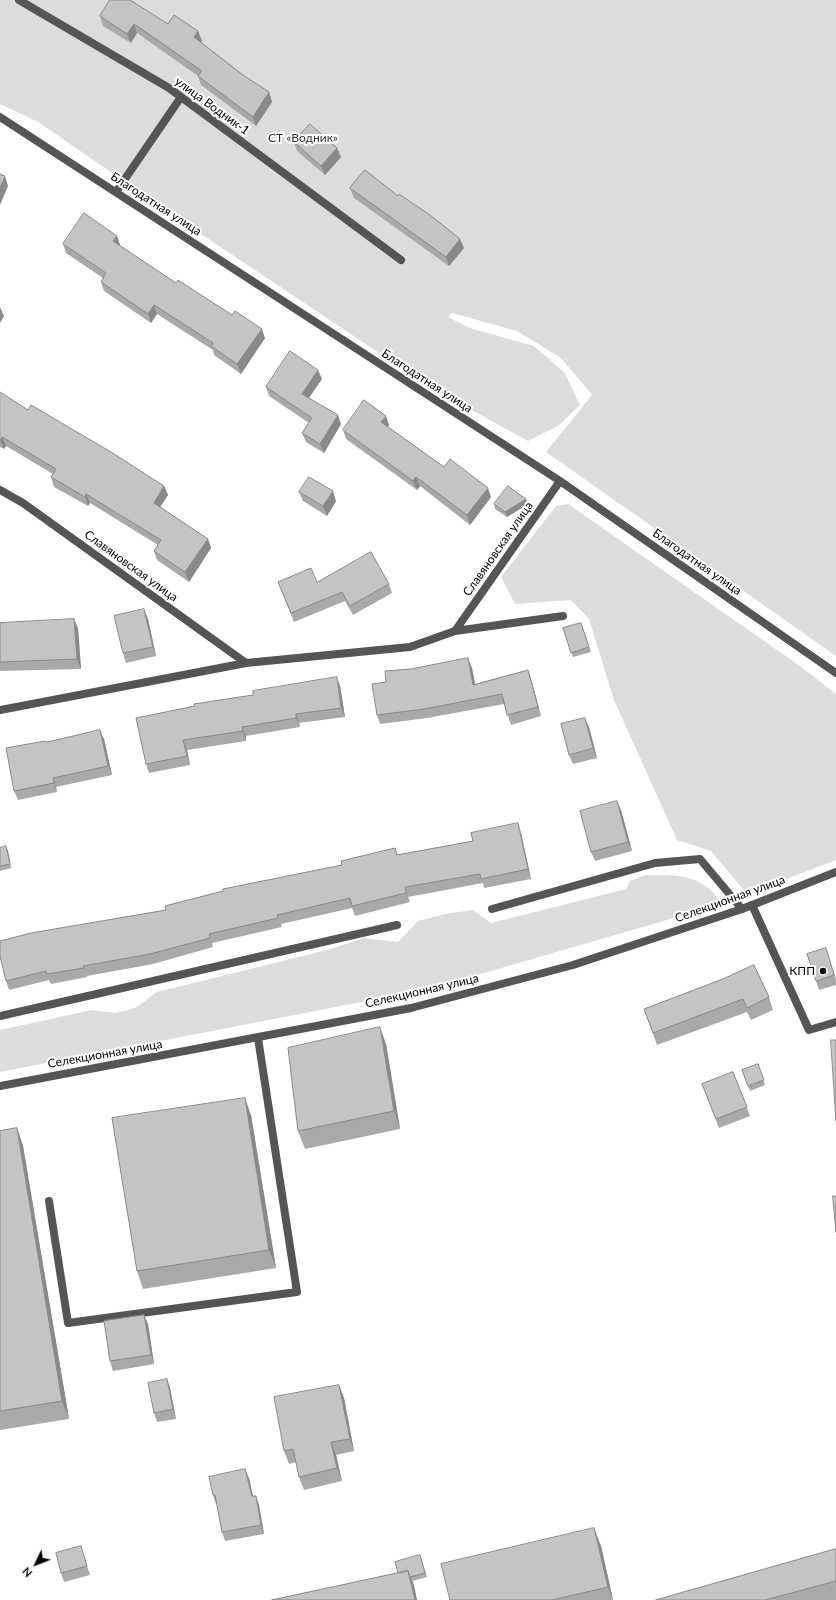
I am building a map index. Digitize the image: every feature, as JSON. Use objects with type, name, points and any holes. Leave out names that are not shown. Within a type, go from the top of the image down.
[{"type":"street","name":"улица Водник-1","points":[[19,0],[169,88],[401,260]]},
{"type":"street","points":[[116,192],[181,97]]},
{"type":"street","name":"Благодатная улица","points":[[0,117],[560,482],[836,673]]},
{"type":"street","name":"Славяновская улица","points":[[455,630],[560,482]]},
{"type":"street","name":"Славяновская улица","points":[[0,490],[30,508],[246,663]]},
{"type":"street","points":[[0,710],[246,663],[410,647],[455,630],[564,616]]},
{"type":"street","points":[[492,909],[655,862],[700,859],[742,909]]},
{"type":"street","name":"Селекционная улица","points":[[0,1086],[411,1008],[565,968],[742,909],[836,872]]},
{"type":"street","points":[[752,905],[809,1030],[836,1022]]},
{"type":"street","points":[[0,1016],[397,925]]},
{"type":"street","points":[[49,1201],[68,1323],[297,1292],[258,1038]]},
{"type":"green space","name":"СТ «Водник»","points":[[0,0],[836,0],[836,656],[546,452],[592,395],[561,358],[517,331],[452,313],[448,317],[470,328],[534,346],[564,372],[580,405],[558,426],[528,441],[428,386],[402,366],[400,367],[198,232],[38,122],[0,104]]},
{"type":"green space","points":[[568,504],[800,666],[836,694],[836,860],[747,894],[711,851],[677,840],[614,700],[589,619],[571,600],[515,604],[501,577],[556,506]]},
{"type":"green space","points":[[646,875],[669,875],[689,878],[707,887],[715,894],[722,904],[429,989],[0,1072],[0,1030],[92,1010],[116,1013],[135,1008],[157,992],[327,950],[364,938],[398,942],[418,921],[445,914],[473,910],[491,923],[626,889],[630,881]]},
{"type":"building","points":[[110,0],[130,0],[168,24],[174,15],[198,31],[194,37],[243,75],[269,92],[253,117],[198,76],[202,71],[134,24],[127,34],[100,16]]},
{"type":"building","points":[[310,124],[337,148],[321,166],[294,142]]},
{"type":"building","points":[[365,170],[398,196],[399,194],[430,215],[460,239],[446,257],[350,188]]},
{"type":"building","points":[[0,174],[5,176],[0,188]]},
{"type":"building","points":[[84,213],[117,236],[113,241],[176,283],[178,280],[232,315],[235,311],[262,329],[237,364],[211,346],[213,343],[154,305],[148,314],[101,282],[106,273],[63,244]]},
{"type":"building","points":[[290,351],[318,370],[302,394],[338,415],[320,444],[302,433],[312,418],[266,387]]},
{"type":"building","points":[[0,392],[28,410],[31,405],[111,452],[164,486],[154,503],[208,539],[185,572],[154,551],[161,540],[86,494],[85,497],[51,477],[56,469],[2,437],[0,440]]},
{"type":"building","points":[[364,400],[386,416],[381,422],[444,467],[450,459],[488,488],[467,515],[416,477],[413,481],[343,430]]},
{"type":"building","points":[[309,477],[333,491],[323,506],[299,492]]},
{"type":"building","points":[[508,486],[526,499],[505,512],[494,504]]},
{"type":"building","points":[[371,552],[389,584],[350,606],[342,592],[291,613],[278,582],[311,568],[317,582]]},
{"type":"building","points":[[144,609],[153,647],[123,653],[114,616]]},
{"type":"building","points":[[74,619],[77,659],[0,662],[0,623]]},
{"type":"building","points":[[581,623],[589,647],[571,653],[563,628]]},
{"type":"building","points":[[468,658],[473,685],[528,670],[538,707],[507,715],[502,694],[424,709],[377,715],[372,684],[386,682],[385,671],[411,669]]},
{"type":"building","points":[[337,677],[341,708],[296,714],[296,718],[242,727],[243,731],[183,740],[187,756],[146,764],[136,718],[195,706],[194,704],[253,695],[253,691]]},
{"type":"building","points":[[585,718],[593,748],[569,755],[561,724]]},
{"type":"building","points":[[100,730],[108,766],[53,778],[54,783],[14,791],[6,748],[46,742]]},
{"type":"building","points":[[617,801],[628,842],[591,852],[580,811]]},
{"type":"building","points":[[518,823],[528,869],[481,879],[480,874],[405,887],[406,893],[352,906],[350,898],[277,915],[278,918],[209,934],[210,938],[150,954],[83,966],[84,968],[47,974],[46,971],[6,981],[0,956],[0,941],[31,933],[166,910],[165,906],[223,891],[223,889],[342,865],[341,861],[395,848],[397,855],[473,841],[471,833]]},
{"type":"building","points":[[6,846],[10,864],[0,866],[0,848]]},
{"type":"building","name":"КПП","points":[[826,948],[834,975],[816,981],[807,954]]},
{"type":"building","points":[[754,965],[769,997],[747,1008],[743,999],[653,1033],[644,1009],[723,979]]},
{"type":"building","points":[[380,1027],[394,1111],[298,1131],[288,1048]]},
{"type":"building","points":[[831,1040],[836,1040],[836,1121]]},
{"type":"building","points":[[758,1064],[764,1080],[748,1086],[742,1070]]},
{"type":"building","points":[[733,1072],[747,1107],[716,1119],[702,1084]]},
{"type":"building","points":[[245,1098],[269,1250],[137,1271],[112,1118]]},
{"type":"building","points":[[17,1128],[62,1401],[0,1411],[0,1131]]},
{"type":"building","points":[[833,1196],[836,1196],[836,1232]]},
{"type":"building","points":[[144,1315],[151,1355],[110,1361],[104,1321]]},
{"type":"building","points":[[167,1379],[173,1409],[154,1413],[148,1383]]},
{"type":"building","points":[[339,1385],[350,1439],[331,1442],[337,1468],[299,1477],[293,1449],[284,1451],[274,1397]]},
{"type":"building","points":[[245,1469],[252,1496],[256,1496],[261,1525],[222,1532],[215,1495],[213,1495],[209,1477]]},
{"type":"building","points":[[594,1528],[608,1587],[552,1600],[450,1600],[441,1564]]},
{"type":"building","points":[[81,1546],[87,1566],[61,1573],[56,1553]]},
{"type":"building","points":[[836,1549],[836,1581],[765,1600],[656,1600]]},
{"type":"building","points":[[420,1555],[425,1573],[410,1577],[408,1571],[398,1573],[395,1562]]},
{"type":"building","points":[[408,1571],[415,1600],[272,1600]]},
{"type":"place","name":"КПП","points":[[823,971]]}]
